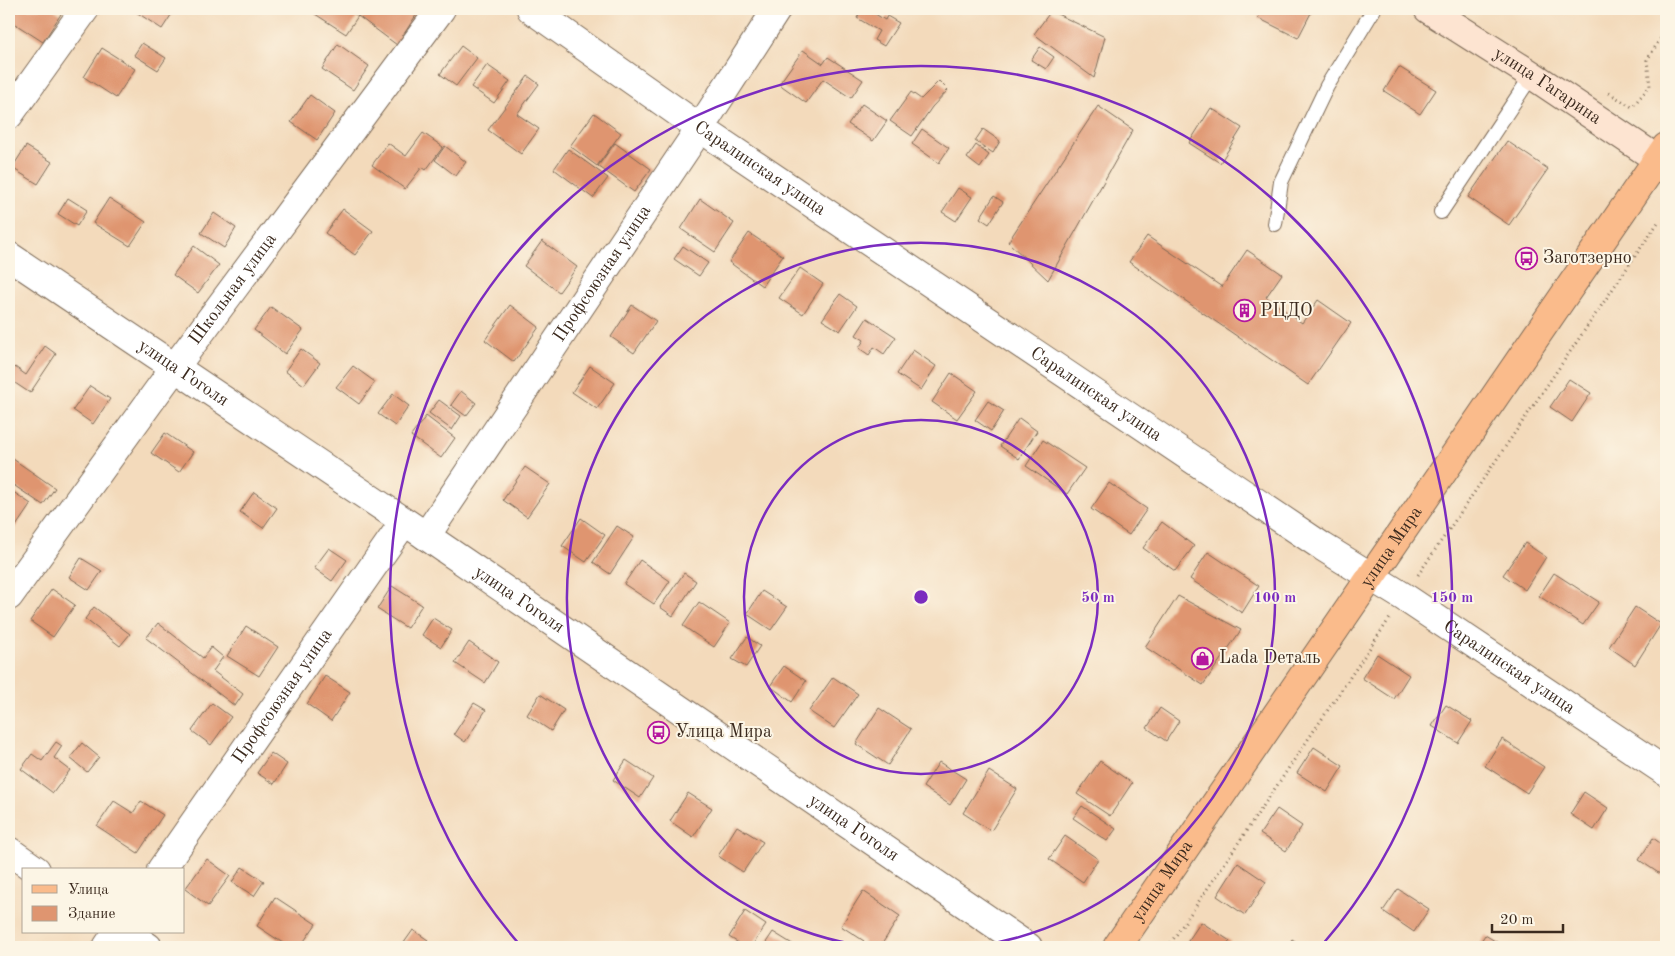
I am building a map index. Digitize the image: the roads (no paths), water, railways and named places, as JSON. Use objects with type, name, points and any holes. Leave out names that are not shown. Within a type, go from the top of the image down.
[{"type":"main road","name":"улица Мира","points":[[1117,947],[1663,157]]},
{"type":"street","points":[[9,115],[85,9]]},
{"type":"street","name":"Школьная улица","points":[[9,596],[174,367],[441,9]]},
{"type":"street","name":"Саралинская улица","points":[[531,9],[700,128],[1314,541],[1372,577],[1666,772]]},
{"type":"street","name":"Профсоюзная улица","points":[[162,868],[415,529],[700,128],[777,9]]},
{"type":"street","name":"улица Гагарина","points":[[1428,9],[1663,157]]},
{"type":"street","name":"улица Гоголя","points":[[9,256],[415,529],[1028,947]]},
{"type":"street","points":[[9,851],[33,868]]},
{"type":"street","points":[[107,947],[116,934]]},
{"type":"street","points":[[129,934],[148,947]]},
{"type":"lane","points":[[1275,224],[1281,182],[1326,86],[1374,9]]},
{"type":"lane","points":[[1441,212],[1532,75]]},
{"type":"place","name":"Заготзерно","points":[[1527,258]]},
{"type":"place","name":"РЦДО","points":[[1244,311]]},
{"type":"place","name":"Lada Dеталь","points":[[1203,658]]},
{"type":"place","name":"Улица Мира","points":[[659,732]]}]
